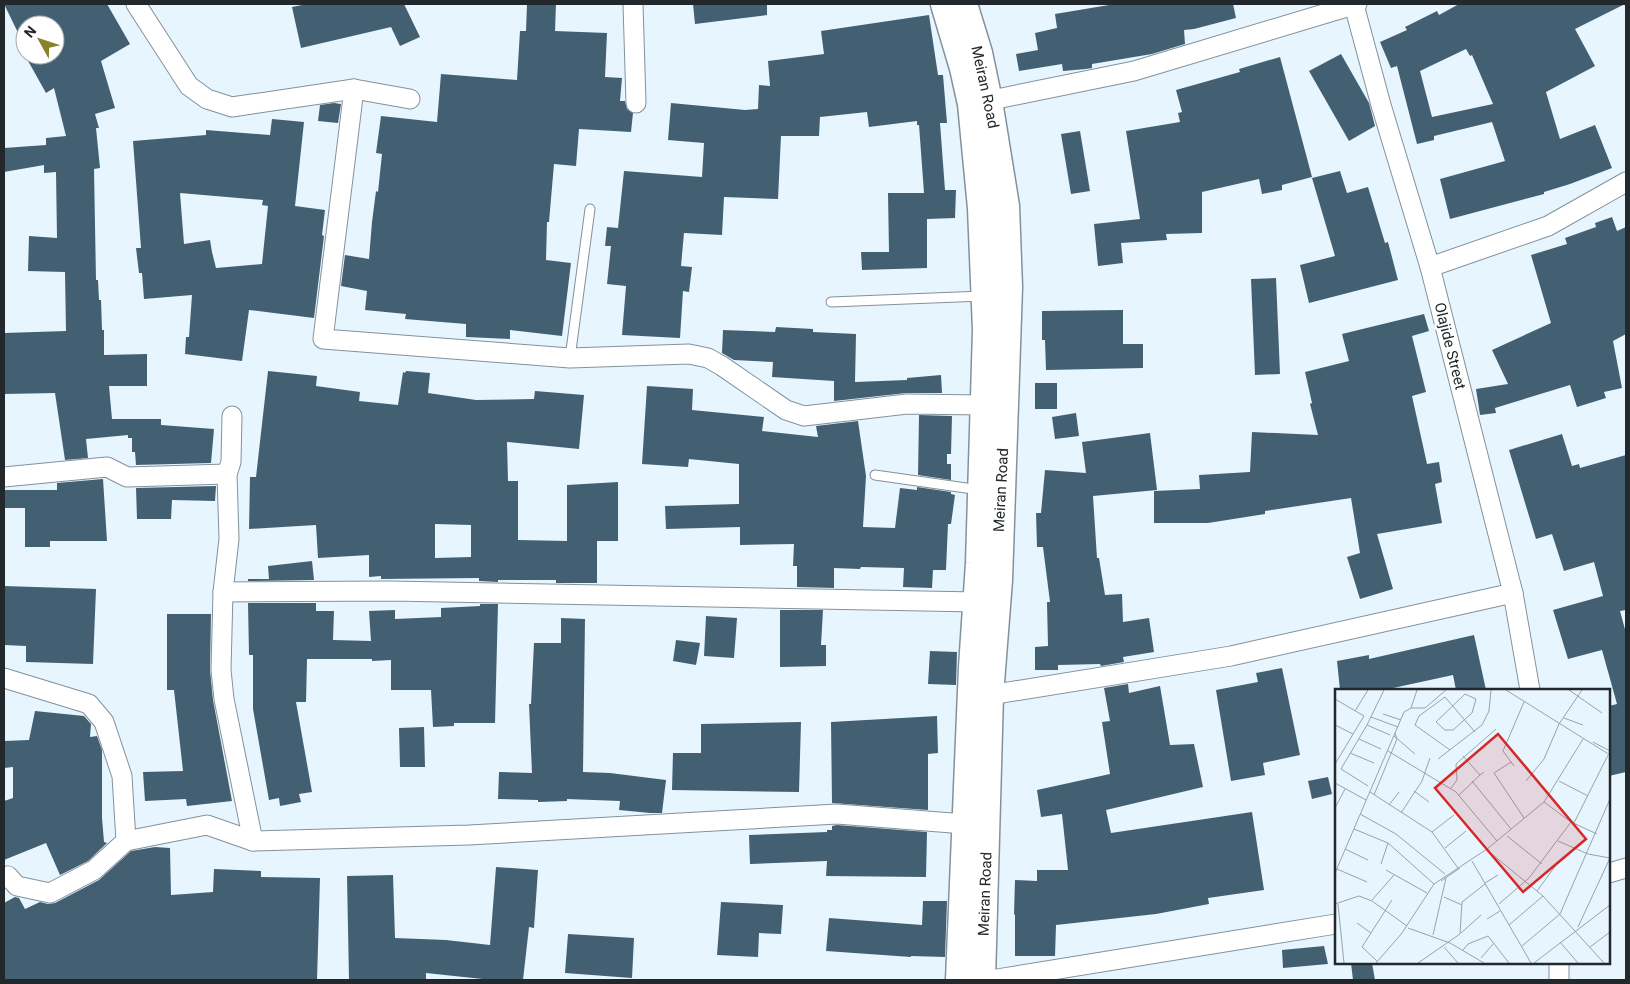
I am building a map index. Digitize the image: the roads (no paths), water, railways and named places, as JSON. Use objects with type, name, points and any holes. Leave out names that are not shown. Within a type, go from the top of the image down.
[{"type":"main road","name":"Meiran Road","points":[[944,4],[963,68],[980,102]]},
{"type":"main road","name":"Meiran Road","points":[[964,4],[979,54],[980,102],[994,207],[1009,287],[999,580],[990,695],[982,980]]},
{"type":"main road","name":"Meiran Road","points":[[959,980],[972,667],[982,490],[986,330],[985,296],[994,207]]},
{"type":"street","points":[[136,4],[189,86],[207,99],[232,107],[354,89],[410,99]]},
{"type":"street","points":[[633,4],[636,103]]},
{"type":"street","points":[[980,102],[1134,71],[1355,4]]},
{"type":"street","name":"Olajide Street","points":[[1355,4],[1381,105],[1430,267],[1514,593],[1530,689]]},
{"type":"street","points":[[354,89],[323,339],[570,358],[690,354],[708,358],[786,410],[804,416],[908,404],[983,405]]},
{"type":"street","points":[[1430,267],[1548,226],[1626,182]]},
{"type":"street","points":[[232,416],[231,462],[227,474],[229,539],[222,592],[221,670],[224,699],[253,841]]},
{"type":"street","points":[[4,477],[107,468],[127,477],[227,474]]},
{"type":"street","points":[[222,592],[410,592],[977,602]]},
{"type":"street","points":[[990,695],[1231,656],[1514,593]]},
{"type":"street","points":[[4,678],[89,704],[104,722],[122,776],[126,841]]},
{"type":"street","points":[[4,878],[8,876],[17,886],[50,893],[94,870],[126,841],[207,825],[253,841],[469,835],[837,814],[965,824]]},
{"type":"street","points":[[1610,873],[1626,868]]},
{"type":"street","points":[[992,980],[1335,924]]},
{"type":"street","points":[[1559,964],[1559,980]]},
{"type":"lane","points":[[570,358],[590,209]]},
{"type":"lane","points":[[831,302],[985,296]]},
{"type":"lane","points":[[874,475],[982,490]]}]
